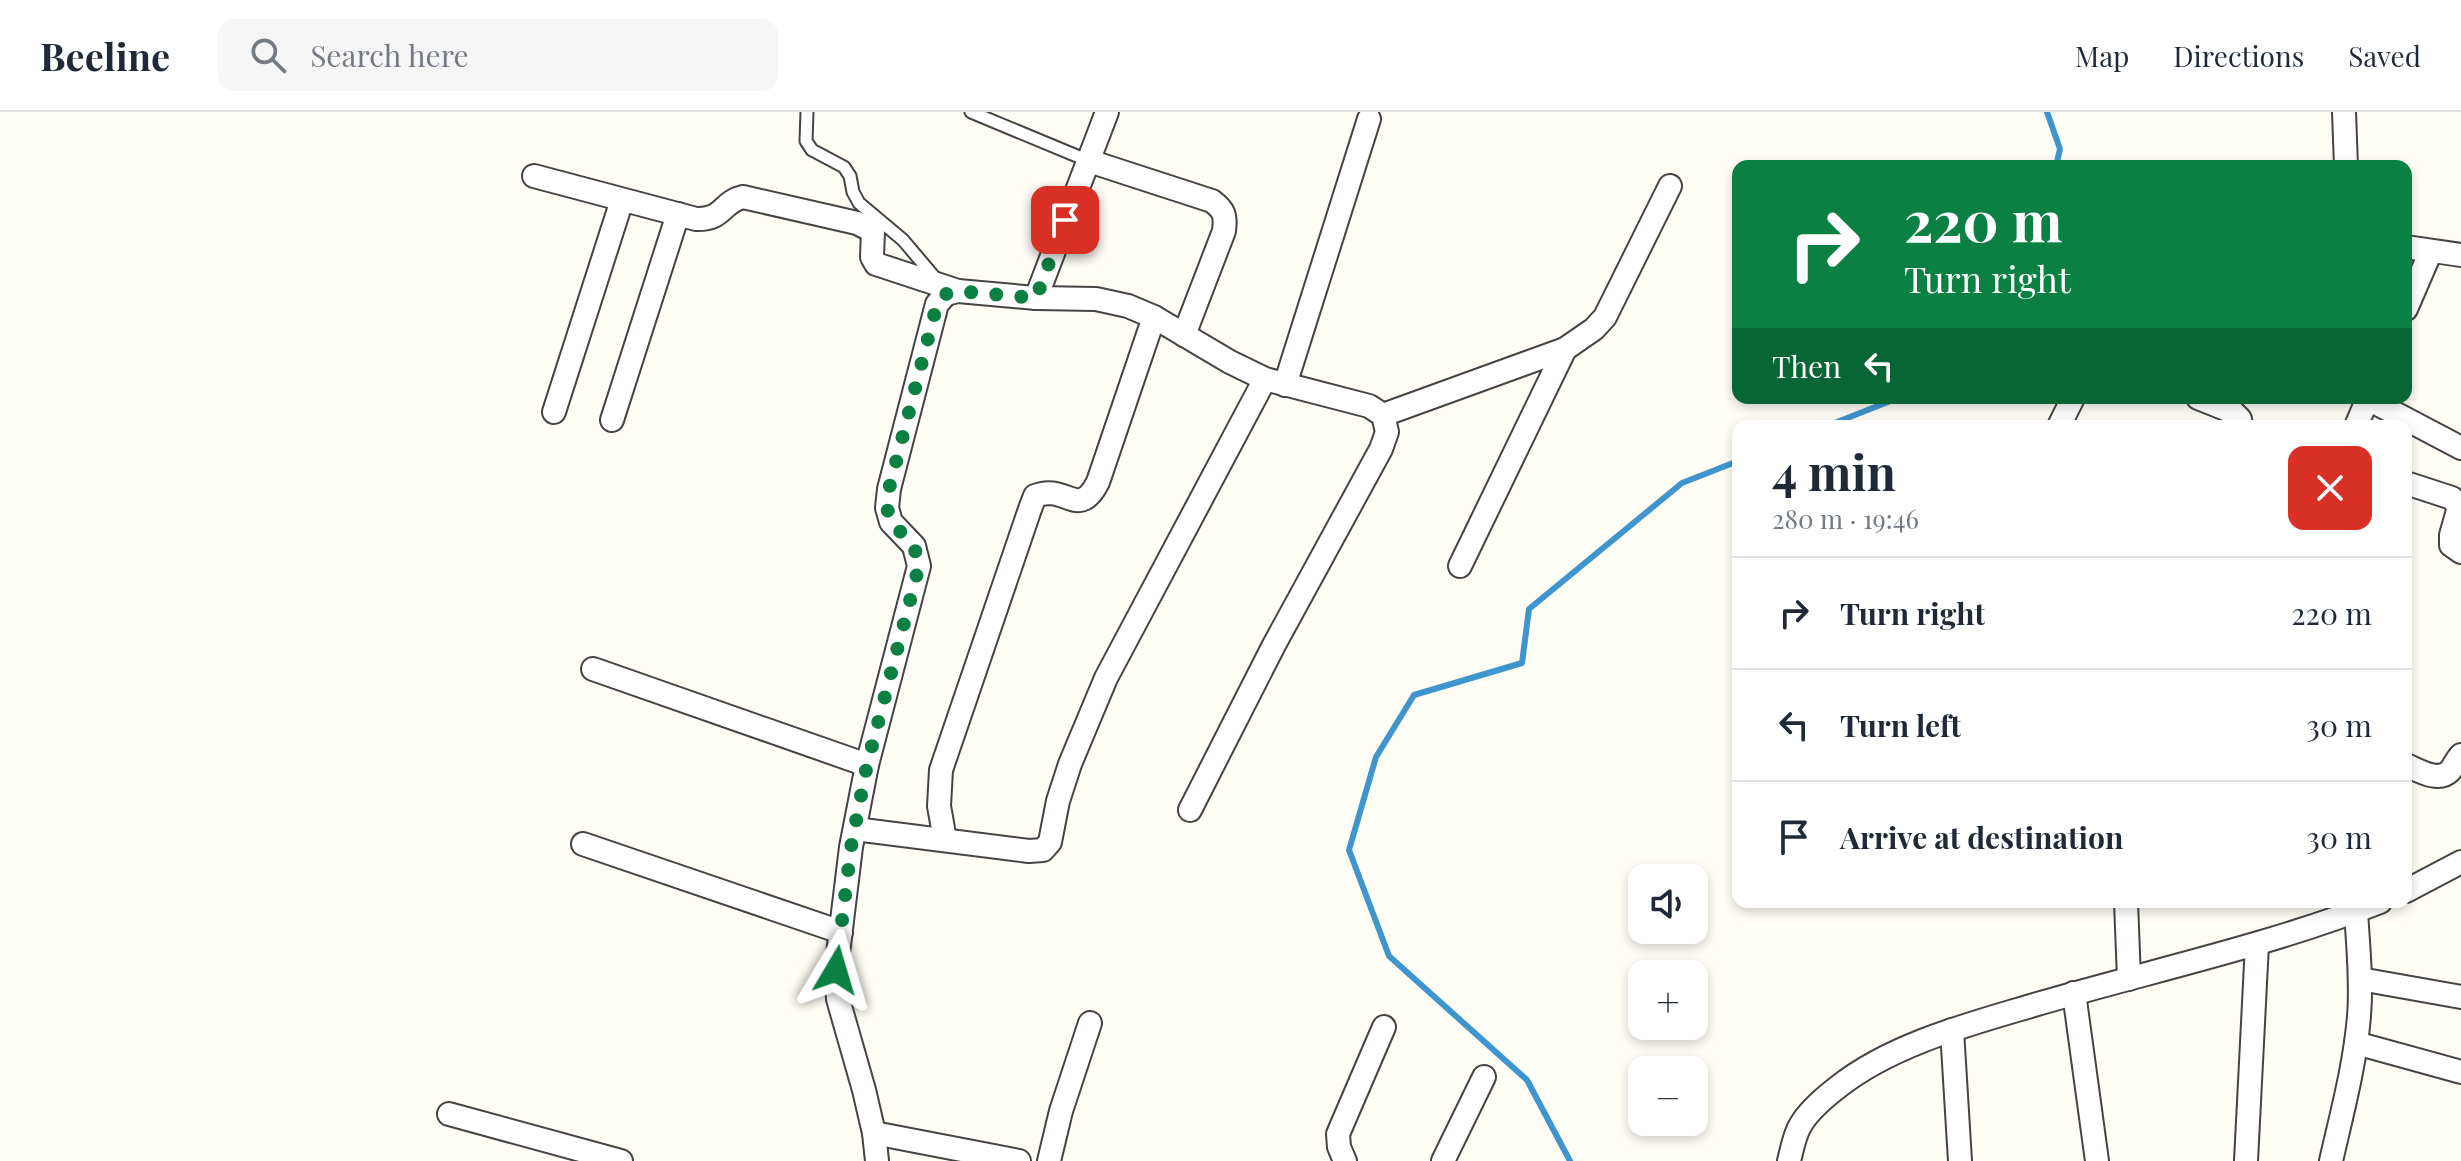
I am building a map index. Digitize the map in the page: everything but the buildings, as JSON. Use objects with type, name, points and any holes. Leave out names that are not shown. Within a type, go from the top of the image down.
[{"type":"street","points":[[1036,298],[1107,112]]},
{"type":"street","points":[[2344,112],[2346,160]]},
{"type":"street","points":[[855,829],[1029,851],[1043,850],[1050,842],[1058,801],[1070,764],[1106,678],[1275,382],[1369,119]]},
{"type":"street","points":[[1089,161],[1212,201],[1223,209],[1226,219],[1224,231],[1184,335]]},
{"type":"street","points":[[534,176],[696,219],[708,220],[717,216],[734,199],[743,197],[857,223],[873,231],[872,257],[876,264],[950,288],[1036,298],[1096,299],[1128,306],[1275,382],[1369,406],[1383,415],[1387,432],[1381,449],[1274,645],[1190,810]]},
{"type":"street","points":[[1383,415],[1565,349],[1594,329],[1605,317],[1670,186]]},
{"type":"street","points":[[554,412],[622,200]]},
{"type":"street","points":[[612,420],[678,214]]},
{"type":"street","points":[[2412,248],[2461,254]]},
{"type":"street","points":[[2412,295],[2431,251]]},
{"type":"street","points":[[877,1161],[874,1133],[838,999],[836,970],[867,765],[919,566],[914,546],[891,522],[887,508],[889,489],[937,304],[950,288]]},
{"type":"street","points":[[945,840],[939,806],[941,770],[1035,496],[1046,491],[1072,500],[1084,500],[1092,494],[1154,317]]},
{"type":"street","points":[[1460,566],[1565,349]]},
{"type":"street","points":[[2213,404],[2233,412],[2240,420]]},
{"type":"street","points":[[2379,404],[2409,420]]},
{"type":"street","points":[[2412,422],[2461,448]]},
{"type":"street","points":[[2412,485],[2452,498],[2459,507],[2451,545],[2461,552]]},
{"type":"street","points":[[593,669],[867,765]]},
{"type":"street","points":[[2412,767],[2442,777],[2461,755]]},
{"type":"street","points":[[583,844],[841,932]]},
{"type":"street","points":[[2412,888],[2461,862]]},
{"type":"street","points":[[2126,908],[2129,979]]},
{"type":"street","points":[[1789,1161],[1799,1127],[1818,1104],[1840,1085],[1879,1061],[1952,1030],[2074,993],[2257,944],[2364,908]]},
{"type":"street","points":[[2331,1161],[2356,1043],[2360,979],[2356,911]]},
{"type":"street","points":[[2246,1161],[2257,944]]},
{"type":"street","points":[[2360,979],[2461,997]]},
{"type":"street","points":[[2074,993],[2097,1161]]},
{"type":"street","points":[[1049,1161],[1061,1111],[1090,1023]]},
{"type":"street","points":[[1345,1161],[1338,1134],[1384,1027]]},
{"type":"street","points":[[1952,1030],[1960,1161]]},
{"type":"street","points":[[2356,1043],[2461,1072]]},
{"type":"street","points":[[1443,1161],[1484,1077]]},
{"type":"street","points":[[449,1114],[621,1161]]},
{"type":"street","points":[[874,1133],[1019,1161]]},
{"type":"lane","points":[[807,112],[806,141],[812,150],[844,167],[859,203],[903,240],[950,288]]},
{"type":"lane","points":[[971,112],[1089,161]]},
{"type":"waterway","points":[[2047,112],[2060,149],[2057,160]]},
{"type":"waterway","points":[[1842,420],[1883,404]]},
{"type":"waterway","points":[[1570,1161],[1527,1080],[1389,956],[1349,850],[1376,757],[1414,695],[1522,663],[1529,609],[1682,483],[1732,463]]},
{"type":"route","points":[[836,970],[851,847],[867,765],[919,566],[914,546],[891,522],[887,508],[889,489],[937,304],[946,294],[958,291],[1036,298],[1065,220]]}]
